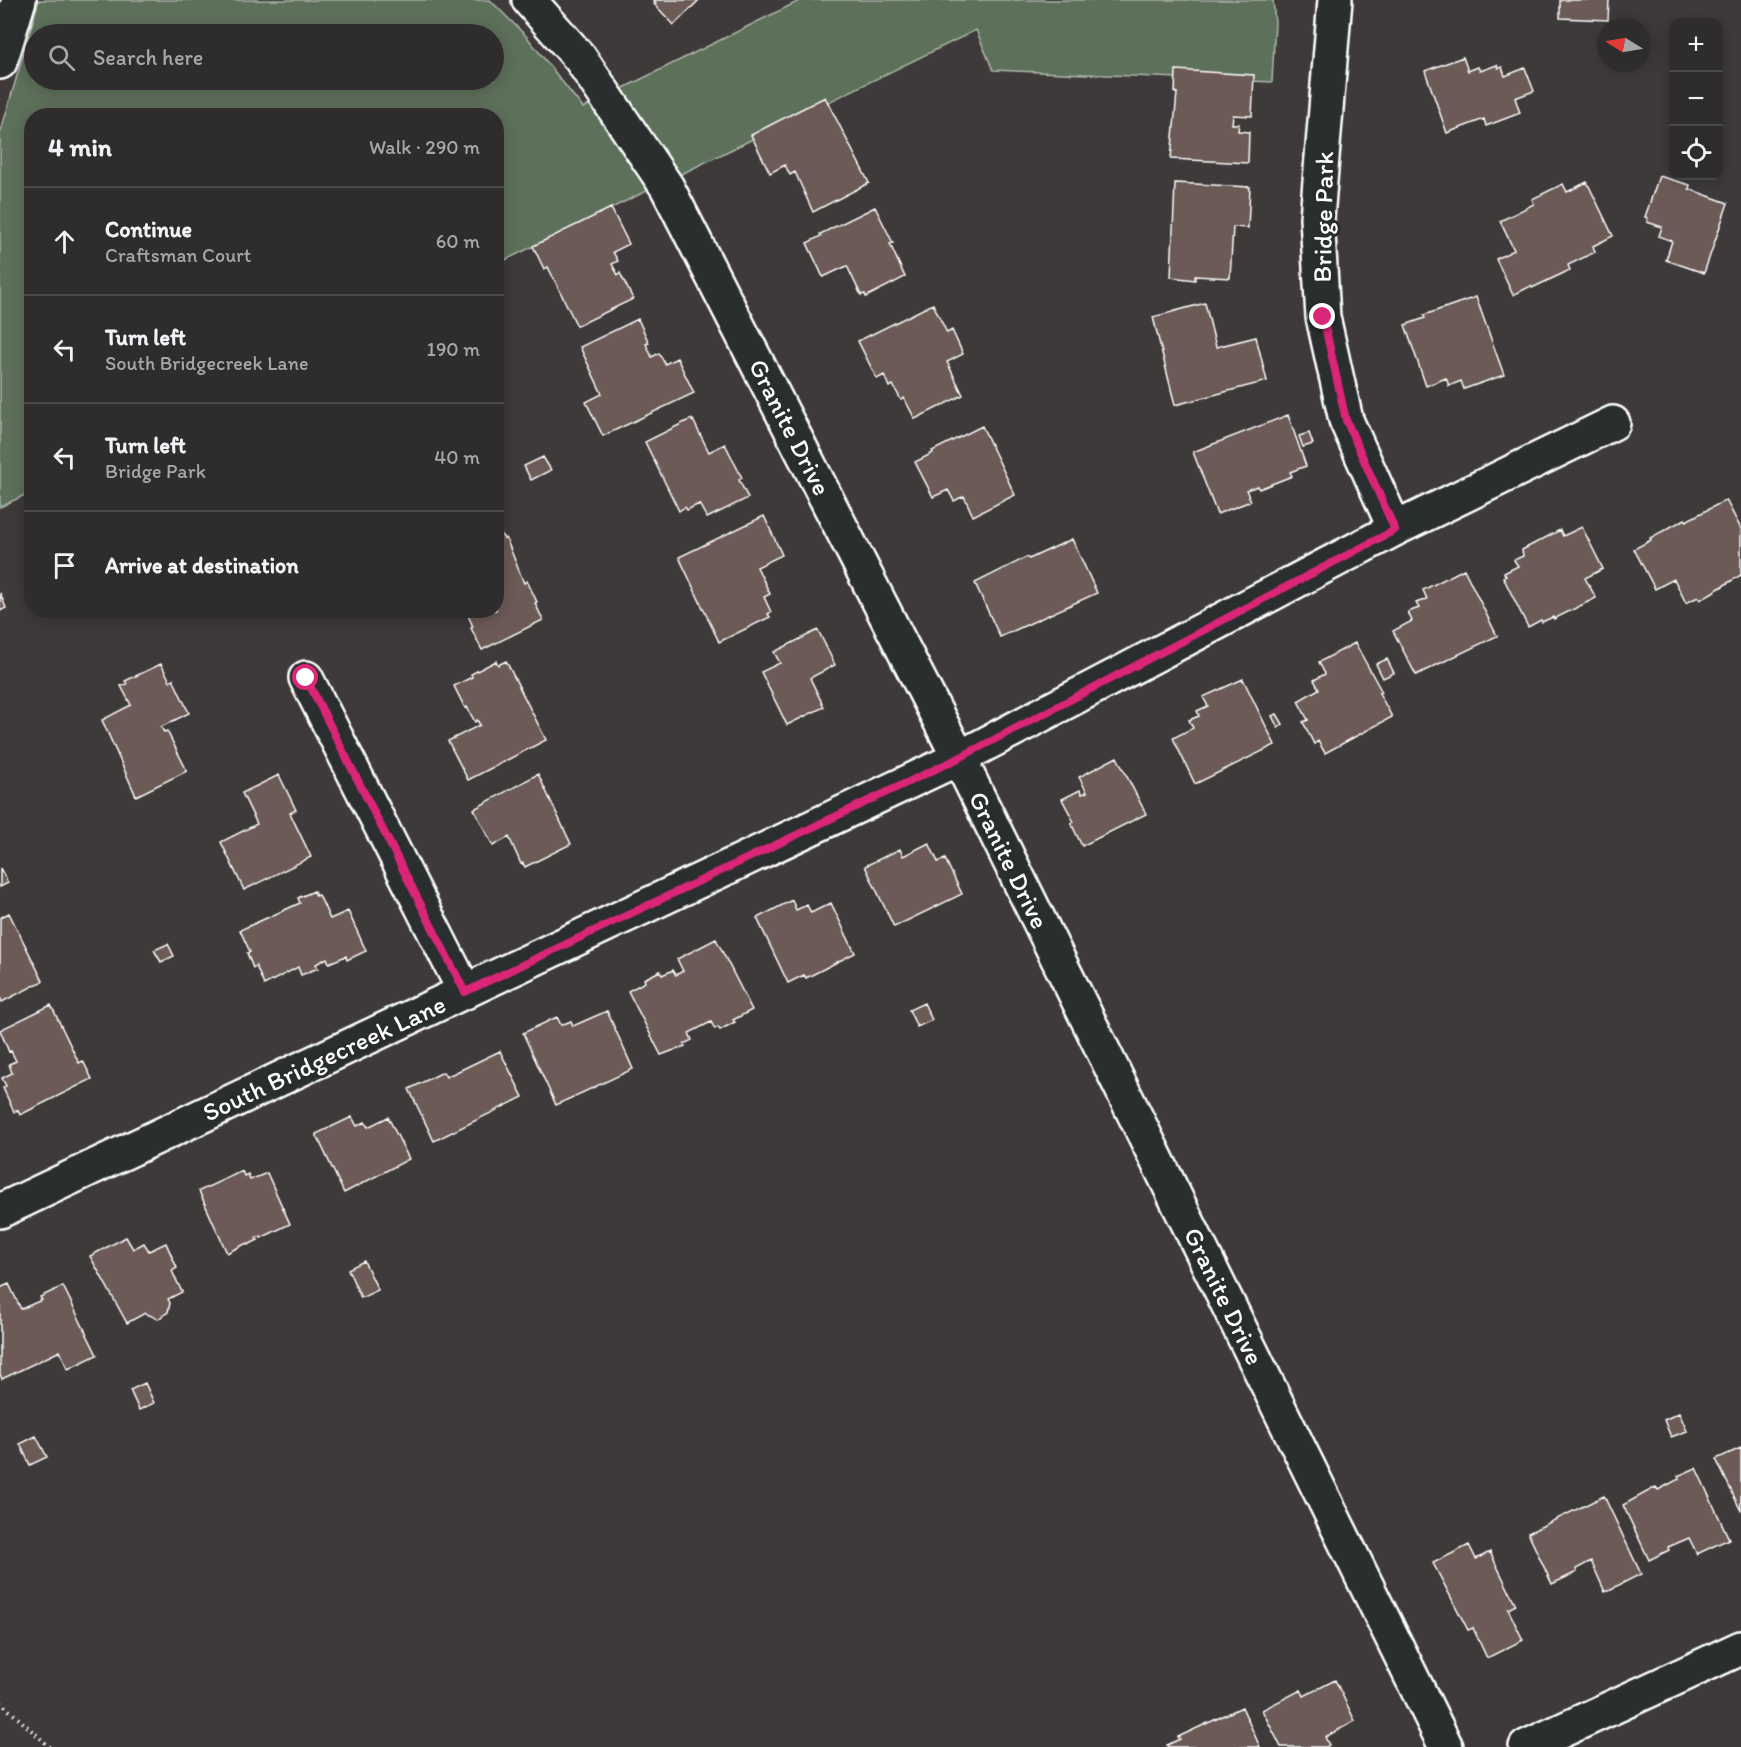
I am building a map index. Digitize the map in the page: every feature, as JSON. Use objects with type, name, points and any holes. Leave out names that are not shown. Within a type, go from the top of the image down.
[{"type":"street","points":[[0,62],[19,0]]},
{"type":"street","name":"Granite Drive","points":[[529,0],[580,58],[667,187],[959,758],[1446,1747]]},
{"type":"street","name":"Bridge Park","points":[[1335,0],[1317,218],[1323,317],[1346,420],[1395,530]]},
{"type":"street","name":"South Bridgecreek Lane","points":[[0,1211],[959,758],[1395,530],[1613,423]]},
{"type":"street","points":[[306,678],[465,992]]},
{"type":"street","points":[[1526,1747],[1741,1648]]},
{"type":"path","points":[[0,1702],[50,1747]]},
{"type":"green space","points":[[39,0],[490,0],[527,37],[583,108],[801,0],[1273,0],[1275,23],[1272,82],[993,70],[976,30],[504,261],[504,108],[24,108],[24,495],[0,507],[0,134],[24,52],[24,90],[504,90],[504,24],[32,24]]},
{"type":"building","points":[[653,0],[699,0],[674,25],[654,4],[656,3]]},
{"type":"building","points":[[1560,0],[1609,0],[1608,18],[1560,18]]},
{"type":"building","points":[[1463,57],[1468,71],[1478,67],[1480,71],[1497,65],[1498,68],[1502,67],[1505,76],[1525,68],[1534,91],[1515,98],[1520,113],[1486,126],[1484,119],[1447,133],[1425,71]]},
{"type":"building","points":[[1176,70],[1254,75],[1252,116],[1233,115],[1232,124],[1239,124],[1238,131],[1249,132],[1248,163],[1171,159],[1177,93],[1175,93]]},
{"type":"building","points":[[825,97],[869,183],[813,212],[795,172],[790,175],[785,165],[770,173],[751,135]]},
{"type":"building","points":[[1659,176],[1690,185],[1689,189],[1728,203],[1704,273],[1666,260],[1672,241],[1659,236],[1662,227],[1647,222],[1648,218],[1645,217]]},
{"type":"building","points":[[1587,182],[1613,236],[1593,246],[1595,252],[1568,265],[1570,270],[1513,295],[1496,259],[1514,250],[1500,221],[1534,204],[1532,199],[1563,184],[1567,192]]},
{"type":"building","points":[[1175,183],[1250,187],[1248,228],[1233,227],[1230,278],[1195,276],[1195,280],[1171,277]]},
{"type":"building","points":[[875,207],[893,243],[890,244],[905,277],[866,297],[865,294],[861,295],[847,266],[823,277],[807,243],[821,236],[820,234]]},
{"type":"building","points":[[611,208],[629,244],[613,252],[618,261],[612,264],[618,275],[620,273],[633,299],[577,326],[548,267],[544,269],[533,246]]},
{"type":"building","points":[[1476,297],[1504,375],[1464,389],[1461,381],[1449,386],[1446,378],[1426,386],[1405,325],[1425,318],[1424,315]]},
{"type":"building","points":[[1205,303],[1216,347],[1256,337],[1267,381],[1175,405],[1153,317]]},
{"type":"building","points":[[933,304],[947,333],[952,330],[963,354],[947,362],[963,395],[915,419],[904,398],[901,400],[893,385],[889,387],[884,375],[877,379],[858,341]]},
{"type":"building","points":[[638,319],[649,343],[646,344],[652,357],[659,353],[665,364],[677,358],[694,393],[603,436],[586,402],[602,394],[580,347]]},
{"type":"building","points":[[1288,415],[1306,466],[1290,472],[1292,476],[1259,489],[1258,486],[1246,490],[1251,501],[1217,514],[1193,452]]},
{"type":"building","points":[[691,419],[709,452],[725,444],[742,478],[739,480],[748,498],[707,518],[699,504],[679,511],[645,442]]},
{"type":"building","points":[[982,426],[1015,495],[973,516],[964,496],[954,501],[948,490],[933,497],[915,462]]},
{"type":"building","points":[[1309,433],[1313,444],[1303,447],[1299,436]]},
{"type":"building","points":[[543,457],[551,470],[531,480],[524,466]]},
{"type":"building","points":[[1726,500],[1741,529],[1741,575],[1700,600],[1698,597],[1686,603],[1674,579],[1655,589],[1634,549],[1685,519],[1686,521]]},
{"type":"building","points":[[764,516],[782,555],[757,567],[770,594],[764,597],[771,612],[768,614],[770,617],[719,642],[679,557]]},
{"type":"building","points":[[1582,527],[1603,569],[1585,578],[1596,598],[1554,619],[1553,617],[1542,622],[1541,620],[1528,627],[1503,577],[1506,576],[1504,573],[1518,566],[1514,560],[1523,556],[1522,550],[1560,530],[1563,536]]},
{"type":"building","points":[[506,538],[524,583],[527,581],[543,620],[482,650],[471,628],[473,627],[469,618],[504,618],[504,539]]},
{"type":"building","points":[[1072,539],[1097,593],[1000,637],[975,583],[1027,557],[1029,559]]},
{"type":"building","points":[[1464,569],[1497,636],[1416,675],[1393,631],[1412,621],[1408,612],[1419,608],[1416,603],[1427,599],[1423,590]]},
{"type":"building","points":[[0,593],[6,608],[0,611]]},
{"type":"building","points":[[818,630],[835,665],[810,678],[824,707],[787,725],[761,672],[780,663],[774,652]]},
{"type":"building","points":[[1355,643],[1382,692],[1379,693],[1392,717],[1325,753],[1318,741],[1314,744],[1303,722],[1308,720],[1298,701],[1319,689],[1314,680],[1325,674],[1319,662]]},
{"type":"building","points":[[1387,659],[1394,673],[1383,678],[1376,664]]},
{"type":"building","points":[[496,661],[498,665],[506,661],[546,740],[468,780],[448,741],[480,725],[477,720],[475,722],[467,707],[465,708],[454,686]]},
{"type":"building","points":[[161,664],[170,681],[173,679],[189,713],[161,727],[164,732],[167,731],[187,771],[136,796],[102,720],[131,705],[121,686],[127,684],[125,681]]},
{"type":"building","points":[[1243,679],[1275,745],[1195,784],[1173,738],[1193,728],[1189,720],[1199,716],[1197,711],[1208,706],[1203,697]]},
{"type":"building","points":[[1277,714],[1283,724],[1278,728],[1272,716]]},
{"type":"building","points":[[1117,757],[1146,814],[1082,846],[1071,823],[1074,822],[1062,799],[1080,790],[1082,794],[1087,792],[1079,777]]},
{"type":"building","points":[[538,774],[571,844],[525,867],[523,863],[521,864],[509,837],[493,846],[474,809]]},
{"type":"building","points":[[279,775],[296,810],[290,813],[311,857],[244,890],[221,842],[257,824],[242,793]]},
{"type":"building","points":[[929,843],[938,862],[945,859],[962,894],[894,927],[865,866],[900,849],[903,856]]},
{"type":"building","points":[[0,868],[8,883],[0,887]]},
{"type":"building","points":[[314,891],[316,896],[319,895],[330,919],[348,911],[366,951],[347,960],[346,956],[329,963],[327,958],[316,964],[318,968],[301,975],[298,967],[264,985],[256,966],[253,968],[247,953],[250,952],[240,930],[300,903],[298,898]]},
{"type":"building","points":[[792,900],[796,910],[807,905],[811,913],[831,903],[855,953],[806,978],[804,975],[788,983],[757,918]]},
{"type":"building","points":[[9,913],[43,981],[2,1002],[0,997],[0,918]]},
{"type":"building","points":[[716,939],[752,1010],[720,1030],[718,1027],[715,1029],[711,1022],[689,1033],[692,1040],[684,1044],[685,1046],[661,1055],[628,991],[660,971],[662,975],[673,970],[676,975],[683,971],[677,959]]},
{"type":"building","points":[[168,944],[174,956],[161,962],[154,950]]},
{"type":"building","points":[[924,1003],[932,1020],[917,1027],[909,1010]]},
{"type":"building","points":[[51,1005],[79,1063],[83,1061],[92,1079],[20,1115],[18,1110],[14,1112],[3,1088],[6,1086],[2,1078],[12,1073],[9,1064],[16,1061],[11,1051],[9,1052],[0,1030]]},
{"type":"building","points":[[607,1011],[633,1069],[556,1105],[523,1033],[557,1017],[561,1025],[571,1021],[573,1026]]},
{"type":"building","points":[[500,1051],[523,1097],[434,1141],[409,1089],[443,1072],[446,1077]]},
{"type":"building","points":[[352,1117],[357,1126],[365,1122],[368,1127],[388,1117],[409,1159],[344,1193],[316,1134]]},
{"type":"building","points":[[242,1171],[244,1176],[248,1174],[250,1180],[267,1173],[290,1224],[227,1253],[199,1191]]},
{"type":"building","points":[[126,1237],[133,1249],[144,1243],[149,1251],[166,1243],[177,1268],[172,1271],[182,1292],[168,1299],[170,1303],[168,1312],[158,1319],[145,1313],[127,1323],[90,1256]]},
{"type":"building","points":[[364,1261],[378,1290],[361,1298],[348,1269]]},
{"type":"building","points":[[9,1284],[21,1309],[42,1300],[40,1297],[63,1286],[97,1355],[68,1369],[60,1351],[2,1379],[0,1374],[0,1288]]},
{"type":"building","points":[[145,1383],[154,1403],[139,1410],[130,1390]]},
{"type":"building","points":[[1679,1413],[1687,1431],[1671,1437],[1664,1420]]},
{"type":"building","points":[[36,1436],[47,1457],[30,1465],[20,1444]]},
{"type":"building","points":[[1741,1448],[1741,1511],[1716,1459]]},
{"type":"building","points":[[1696,1468],[1729,1539],[1697,1554],[1689,1538],[1668,1547],[1669,1550],[1649,1560],[1623,1505],[1656,1487],[1658,1490],[1679,1479],[1678,1476]]},
{"type":"building","points":[[1604,1496],[1641,1574],[1605,1592],[1591,1561],[1576,1569],[1577,1572],[1552,1584],[1528,1533]]},
{"type":"building","points":[[1469,1545],[1476,1559],[1490,1552],[1516,1605],[1508,1609],[1523,1640],[1487,1658],[1473,1628],[1468,1630],[1433,1563]]},
{"type":"building","points":[[1335,1680],[1355,1721],[1325,1737],[1329,1745],[1326,1747],[1281,1747],[1262,1710],[1301,1690],[1304,1696]]},
{"type":"building","points":[[1242,1707],[1260,1747],[1168,1747],[1167,1745],[1180,1739],[1178,1737]]},
{"type":"route","points":[[306,678],[465,992],[959,758],[1395,530],[1346,420],[1323,317]]}]
